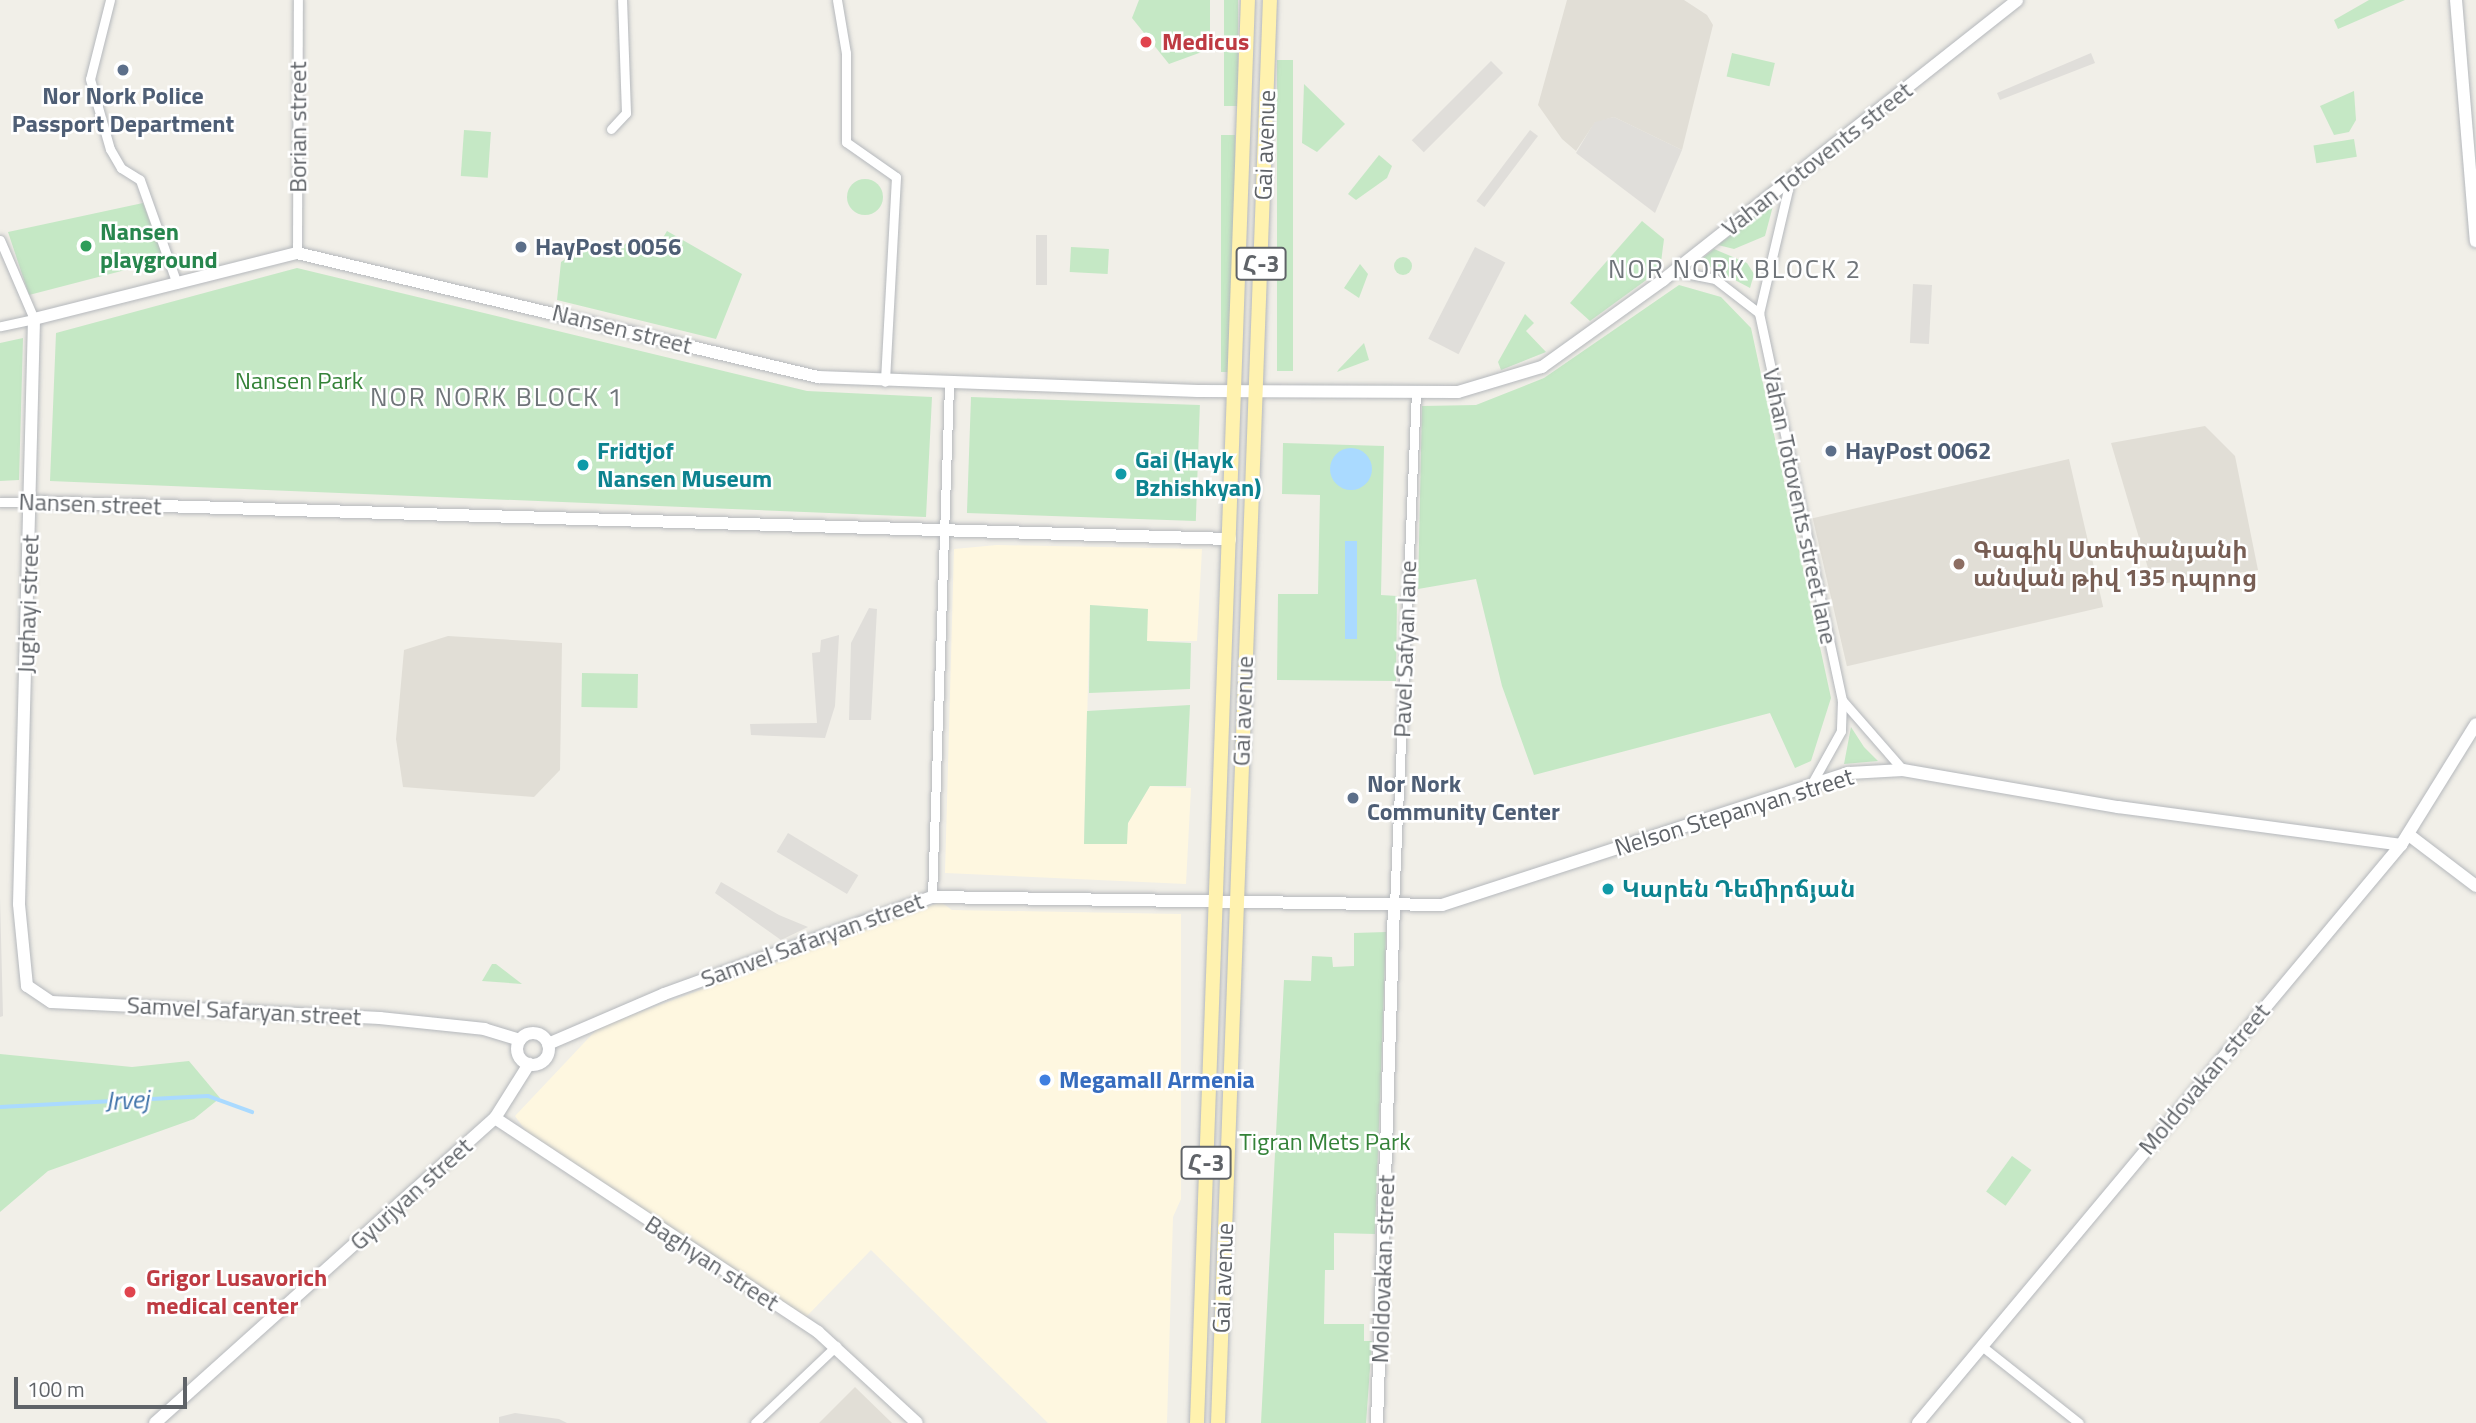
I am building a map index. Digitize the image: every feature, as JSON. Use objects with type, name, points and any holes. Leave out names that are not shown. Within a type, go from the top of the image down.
[{"type":"main road","name":"Gai avenue","points":[[1198,1423],[1214,903],[1236,392],[1248,0]]},
{"type":"main road","name":"Gai avenue","points":[[1218,1423],[1270,0]]},
{"type":"street","points":[[110,0],[90,79],[110,149],[121,169],[140,180],[177,284]]},
{"type":"street","name":"Borian street","points":[[297,253],[298,0]]},
{"type":"street","points":[[611,129],[626,113],[622,0]]},
{"type":"street","points":[[837,0],[846,53],[846,142],[896,177],[885,382]]},
{"type":"street","name":"Vahan Totovents street","points":[[1256,392],[1458,392],[1542,367],[1675,271],[2017,0]]},
{"type":"street","points":[[2456,0],[2476,241]]},
{"type":"street","name":"Vahan Totovents street lane","points":[[1790,181],[1759,313],[1842,700],[1841,731],[1812,783]]},
{"type":"street","name":"Jughayi street","points":[[0,240],[34,319],[22,974]]},
{"type":"street","name":"Nansen street","points":[[0,326],[297,253],[818,377],[885,382],[1256,392]]},
{"type":"street","points":[[1675,271],[1715,279],[1759,313]]},
{"type":"street","points":[[932,897],[949,384]]},
{"type":"street","name":"Pavel Safyan lane","points":[[1394,906],[1416,392]]},
{"type":"street","name":"Nansen street","points":[[0,502],[944,534],[1230,539]]},
{"type":"street","name":"Vahan Totovents street lane","points":[[1842,700],[1903,770]]},
{"type":"street","name":"Moldovakan street","points":[[1918,1423],[2405,840],[2476,724]]},
{"type":"street","name":"Nelson Stepanyan street","points":[[1237,903],[1442,905],[1812,783],[1903,770],[2105,805],[2405,840],[2476,886]]},
{"type":"street","name":"Samvel Safaryan street","points":[[548,1044],[664,994],[932,897],[1237,903]]},
{"type":"street","name":"Moldovakan street","points":[[1377,1423],[1394,906]]},
{"type":"street","name":"Samvel Safaryan street","points":[[22,974],[27,986],[51,1002],[380,1018],[485,1029],[520,1040]]},
{"type":"street","points":[[537,1034],[548,1044],[543,1062],[529,1064],[518,1054],[520,1040],[537,1034]]},
{"type":"street","name":"Gyurjyan street","points":[[155,1423],[170,1418],[495,1118],[529,1064]]},
{"type":"street","name":"Baghyan street","points":[[495,1118],[836,1346],[916,1423]]},
{"type":"street","points":[[755,1423],[836,1346]]},
{"type":"street","points":[[1983,1347],[2079,1423]]},
{"type":"shaded area","points":[[1567,0],[1684,0],[1707,15],[1713,25],[1682,150],[1614,117],[1595,122],[1576,151],[1562,139],[1538,105]]},
{"type":"shaded area","points":[[2091,53],[2095,63],[2000,100],[1997,93]]},
{"type":"shaded area","points":[[1491,61],[1503,73],[1424,152],[1412,140]]},
{"type":"shaded area","points":[[1614,117],[1682,150],[1655,213],[1576,153],[1595,121]]},
{"type":"shaded area","points":[[1530,130],[1538,136],[1484,207],[1476,201]]},
{"type":"shaded area","points":[[1036,235],[1047,235],[1047,285],[1036,285]]},
{"type":"shaded area","points":[[1475,247],[1505,262],[1459,354],[1428,339]]},
{"type":"shaded area","points":[[1913,284],[1932,285],[1929,344],[1910,343]]},
{"type":"shaded area","points":[[2205,426],[2235,456],[2258,570],[2153,585],[2111,443]]},
{"type":"shaded area","name":"Գագիկ Ստեփանյանի անվան թիվ 135 դպրոց","points":[[2069,459],[2103,607],[1847,666],[1813,518]]},
{"type":"shaded area","points":[[997,545],[1202,549],[1197,641],[1146,641],[1147,609],[1090,605],[1084,843],[1128,823],[1150,786],[1191,788],[1186,884],[945,873],[954,549]]},
{"type":"shaded area","points":[[869,608],[877,609],[871,720],[849,720],[851,643]]},
{"type":"shaded area","points":[[839,635],[835,706],[825,738],[751,735],[750,724],[817,723],[812,653],[820,652],[821,640]]},
{"type":"shaded area","points":[[448,636],[562,643],[560,770],[534,797],[403,787],[396,739],[404,650]]},
{"type":"shaded area","points":[[788,833],[858,875],[847,894],[777,852]]},
{"type":"shaded area","points":[[721,882],[779,915],[808,927],[781,940],[715,893]]},
{"type":"shaded area","points":[[0,898],[3,1016],[0,1017]]},
{"type":"shaded area","points":[[941,902],[952,910],[1181,914],[1181,1199],[1173,1217],[1167,1423],[1048,1423],[871,1250],[806,1317],[528,1134],[515,1116],[599,1027]]},
{"type":"shaded area","points":[[855,1387],[892,1423],[819,1423]]},
{"type":"shaded area","points":[[515,1413],[559,1419],[567,1423],[499,1423],[499,1417]]},
{"type":"green space","points":[[1139,0],[1210,0],[1210,49],[1169,64],[1132,18]]},
{"type":"green space","points":[[1224,0],[1238,0],[1238,106],[1224,106]]},
{"type":"green space","points":[[2369,0],[2405,0],[2338,29],[2334,20]]},
{"type":"green space","points":[[1732,53],[1775,63],[1769,86],[1727,76]]},
{"type":"green space","points":[[1277,60],[1293,60],[1293,371],[1277,371]]},
{"type":"green space","points":[[1304,84],[1345,124],[1317,152],[1302,143]]},
{"type":"green space","points":[[2354,91],[2356,120],[2349,132],[2334,135],[2320,106]]},
{"type":"green space","points":[[464,130],[491,132],[488,178],[461,176]]},
{"type":"green space","points":[[1221,135],[1235,135],[1235,372],[1221,372]]},
{"type":"green space","points":[[2354,139],[2357,157],[2316,163],[2314,145]]},
{"type":"green space","points":[[1379,155],[1392,166],[1387,178],[1356,200],[1348,194]]},
{"type":"green space","points":[[865,179],[878,184],[883,197],[878,210],[865,215],[852,210],[847,197],[852,184]]},
{"type":"green space","points":[[1774,202],[1765,236],[1734,249],[1718,245]]},
{"type":"green space","name":"Nansen playground","points":[[143,203],[164,260],[29,295],[8,232]]},
{"type":"green space","points":[[1642,221],[1664,239],[1660,270],[1590,321],[1570,303]]},
{"type":"green space","points":[[667,231],[742,274],[716,339],[557,300],[561,262],[585,246],[610,258],[633,237],[658,246]]},
{"type":"green space","points":[[1071,247],[1109,249],[1108,274],[1070,272]]},
{"type":"green space","points":[[1714,249],[1747,263],[1754,274],[1750,288],[1699,261]]},
{"type":"green space","points":[[1399,257],[1407,257],[1412,266],[1410,273],[1399,275],[1394,270],[1394,262]]},
{"type":"green space","points":[[1360,264],[1368,274],[1359,298],[1344,288]]},
{"type":"green space","name":"Nansen Park","points":[[297,268],[807,391],[932,397],[926,517],[50,481],[56,333]]},
{"type":"green space","points":[[1679,285],[1721,297],[1751,328],[1831,698],[1811,761],[1795,768],[1770,713],[1534,775],[1502,686],[1476,579],[1418,589],[1422,406],[1476,405],[1544,378]]},
{"type":"green space","points":[[1525,314],[1534,323],[1526,331],[1546,352],[1501,370],[1498,362]]},
{"type":"green space","points":[[23,338],[19,480],[0,481],[0,343]]},
{"type":"green space","points":[[1364,343],[1369,360],[1337,372],[1339,369]]},
{"type":"green space","points":[[971,397],[1200,405],[1196,521],[967,513]]},
{"type":"green space","points":[[1283,443],[1384,446],[1381,595],[1397,596],[1396,681],[1277,680],[1278,594],[1318,594],[1320,495],[1282,494]]},
{"type":"green space","points":[[1090,605],[1148,609],[1147,641],[1191,643],[1190,689],[1089,693]]},
{"type":"green space","points":[[582,673],[638,674],[637,708],[581,707]]},
{"type":"green space","points":[[1190,705],[1186,786],[1150,786],[1128,823],[1127,844],[1084,844],[1087,711]]},
{"type":"green space","points":[[1851,727],[1864,747],[1878,761],[1844,764]]},
{"type":"green space","name":"Tigran Mets Park","points":[[1386,932],[1375,1234],[1334,1233],[1334,1270],[1325,1270],[1324,1324],[1364,1324],[1364,1341],[1372,1341],[1366,1423],[1261,1423],[1284,980],[1311,981],[1312,956],[1332,957],[1333,967],[1354,966],[1354,933]]},
{"type":"green space","points":[[492,964],[496,964],[522,984],[482,981]]},
{"type":"green space","points":[[0,1054],[132,1067],[189,1061],[220,1098],[194,1119],[48,1171],[0,1212]]},
{"type":"green space","points":[[2012,1156],[2031,1170],[2006,1206],[1986,1192]]},
{"type":"water","points":[[1351,448],[1366,454],[1372,469],[1366,484],[1351,490],[1336,484],[1330,469],[1336,454]]},
{"type":"water","points":[[1345,541],[1357,541],[1357,639],[1345,639]]},
{"type":"waterway","name":"Jrvej","points":[[0,1107],[208,1096],[252,1112]]},
{"type":"place","name":"Medicus","points":[[1146,42]]},
{"type":"place","name":"Nor Nork Police Passport Department","points":[[123,70]]},
{"type":"place","name":"Nansen playground","points":[[86,246]]},
{"type":"place","name":"HayPost 0056","points":[[521,247]]},
{"type":"place","name":"HayPost 0062","points":[[1831,451]]},
{"type":"place","name":"Fridtjof Nansen Museum","points":[[583,465]]},
{"type":"place","name":"Gai (Hayk Bzhishkyan)","points":[[1121,474]]},
{"type":"place","name":"Գագիկ Ստեփանյանի անվան թիվ 135 դպրոց","points":[[1959,564]]},
{"type":"place","name":"Nor Nork Community Center","points":[[1353,798]]},
{"type":"place","name":"Կարեն Դեմիրճյան","points":[[1608,889]]},
{"type":"place","name":"Megamall Armenia","points":[[1045,1080]]},
{"type":"place","name":"Grigor Lusavorich medical center","points":[[130,1292]]},
{"type":"district","name":"NOR NORK BLOCK 2","points":[[1735,269]]},
{"type":"district","name":"NOR NORK BLOCK 1","points":[[497,397]]}]
